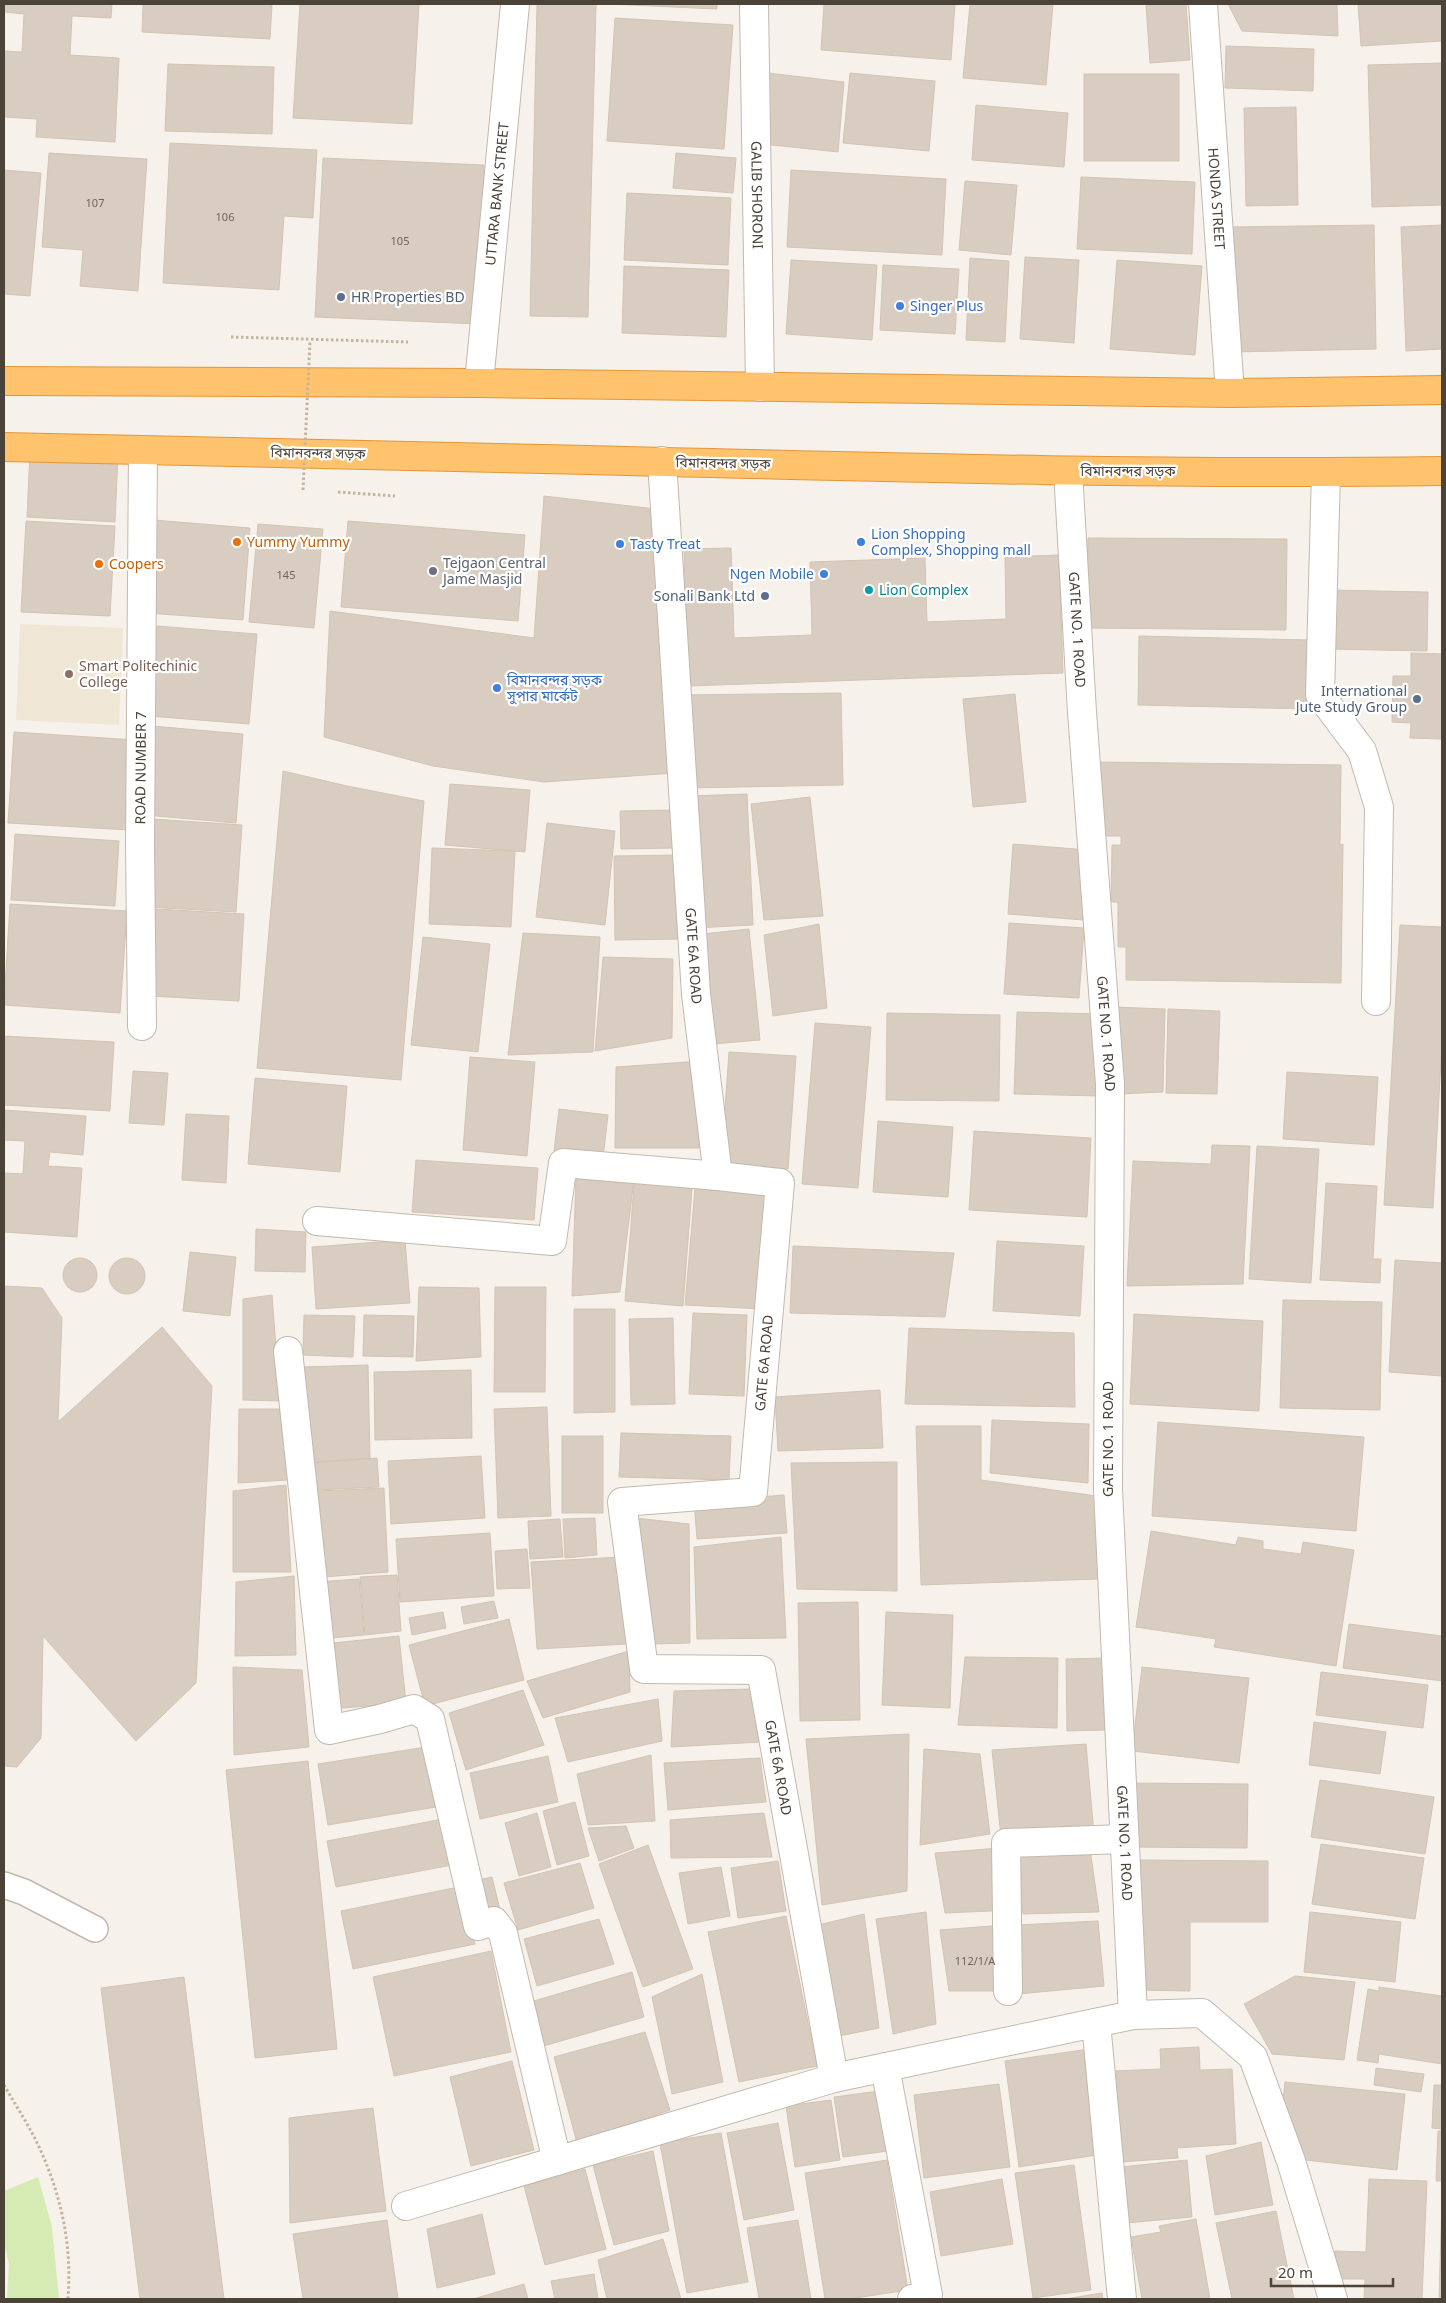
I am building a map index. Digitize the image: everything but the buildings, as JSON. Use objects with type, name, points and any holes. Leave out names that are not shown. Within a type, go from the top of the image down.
[{"type":"highway","points":[[4,381],[479,383],[1230,393],[1442,390]]},
{"type":"highway","name":"বিমানবন্দর সড়ক","points":[[4,447],[220,450],[1068,471],[1442,471]]},
{"type":"street","name":"UTTARA BANK STREET","points":[[479,383],[514,4]]},
{"type":"street","name":"GALIB SHORONI","points":[[754,4],[760,387]]},
{"type":"street","name":"HONDA STREET","points":[[1203,4],[1230,393]]},
{"type":"street","name":"ROAD NUMBER 7","points":[[142,1026],[140,844],[143,450]]},
{"type":"street","name":"GATE 6A ROAD","points":[[662,462],[696,994],[718,1176],[780,1183],[753,1492],[622,1502],[623,1512],[644,1669],[761,1670],[834,2078]]},
{"type":"street","name":"GATE NO. 1 ROAD","points":[[1068,471],[1082,712],[1110,1084],[1108,1489],[1133,2015]]},
{"type":"street","points":[[1326,472],[1320,695],[1362,751],[1379,807],[1376,1001]]},
{"type":"street","points":[[317,1222],[552,1241],[563,1163],[718,1176]]},
{"type":"street","points":[[288,1350],[329,1730],[380,1719],[414,1709],[430,1720],[478,1926],[494,1921],[504,1933],[557,2161]]},
{"type":"street","points":[[1008,1991],[1006,1843],[1124,1839]]},
{"type":"street","points":[[406,2206],[834,2078],[1133,2015],[1202,2013],[1254,2057],[1291,2161],[1333,2299]]},
{"type":"street","points":[[1096,2023],[1122,2299]]},
{"type":"street","points":[[886,2067],[928,2296],[912,2299]]},
{"type":"lane","points":[[4,1885],[24,1892],[96,1929]]},
{"type":"path","points":[[232,337],[310,341],[408,342]]},
{"type":"path","points":[[303,490],[310,341]]},
{"type":"path","points":[[4,2085],[40,2148],[64,2213],[70,2272],[68,2299]]},
{"type":"shaded area","name":"Smart Politechinic College","points":[[20,624],[123,628],[119,725],[16,720]]},
{"type":"green space","points":[[38,2177],[52,2227],[59,2299],[7,2299],[9,2264],[4,2242],[4,2191]]},
{"type":"place","name":"HR Properties BD","points":[[341,297]]},
{"type":"place","name":"Singer Plus","points":[[900,306]]},
{"type":"place","name":"Yummy Yummy","points":[[237,542]]},
{"type":"place","name":"Lion Shopping Complex, Shopping mall","points":[[861,542]]},
{"type":"place","name":"Tasty Treat","points":[[620,544]]},
{"type":"place","name":"Coopers","points":[[99,564]]},
{"type":"place","name":"Tejgaon Central Jame Masjid","points":[[433,571]]},
{"type":"place","name":"Ngen Mobile","points":[[824,574]]},
{"type":"place","name":"Lion Complex","points":[[869,590]]},
{"type":"place","name":"Sonali Bank Ltd","points":[[765,596]]},
{"type":"place","name":"Smart Politechinic College","points":[[69,674]]},
{"type":"place","name":"বিমানবন্দর সড়ক সুপার মার্কেট","points":[[497,688]]},
{"type":"place","name":"International Jute Study Group","points":[[1417,699]]}]
